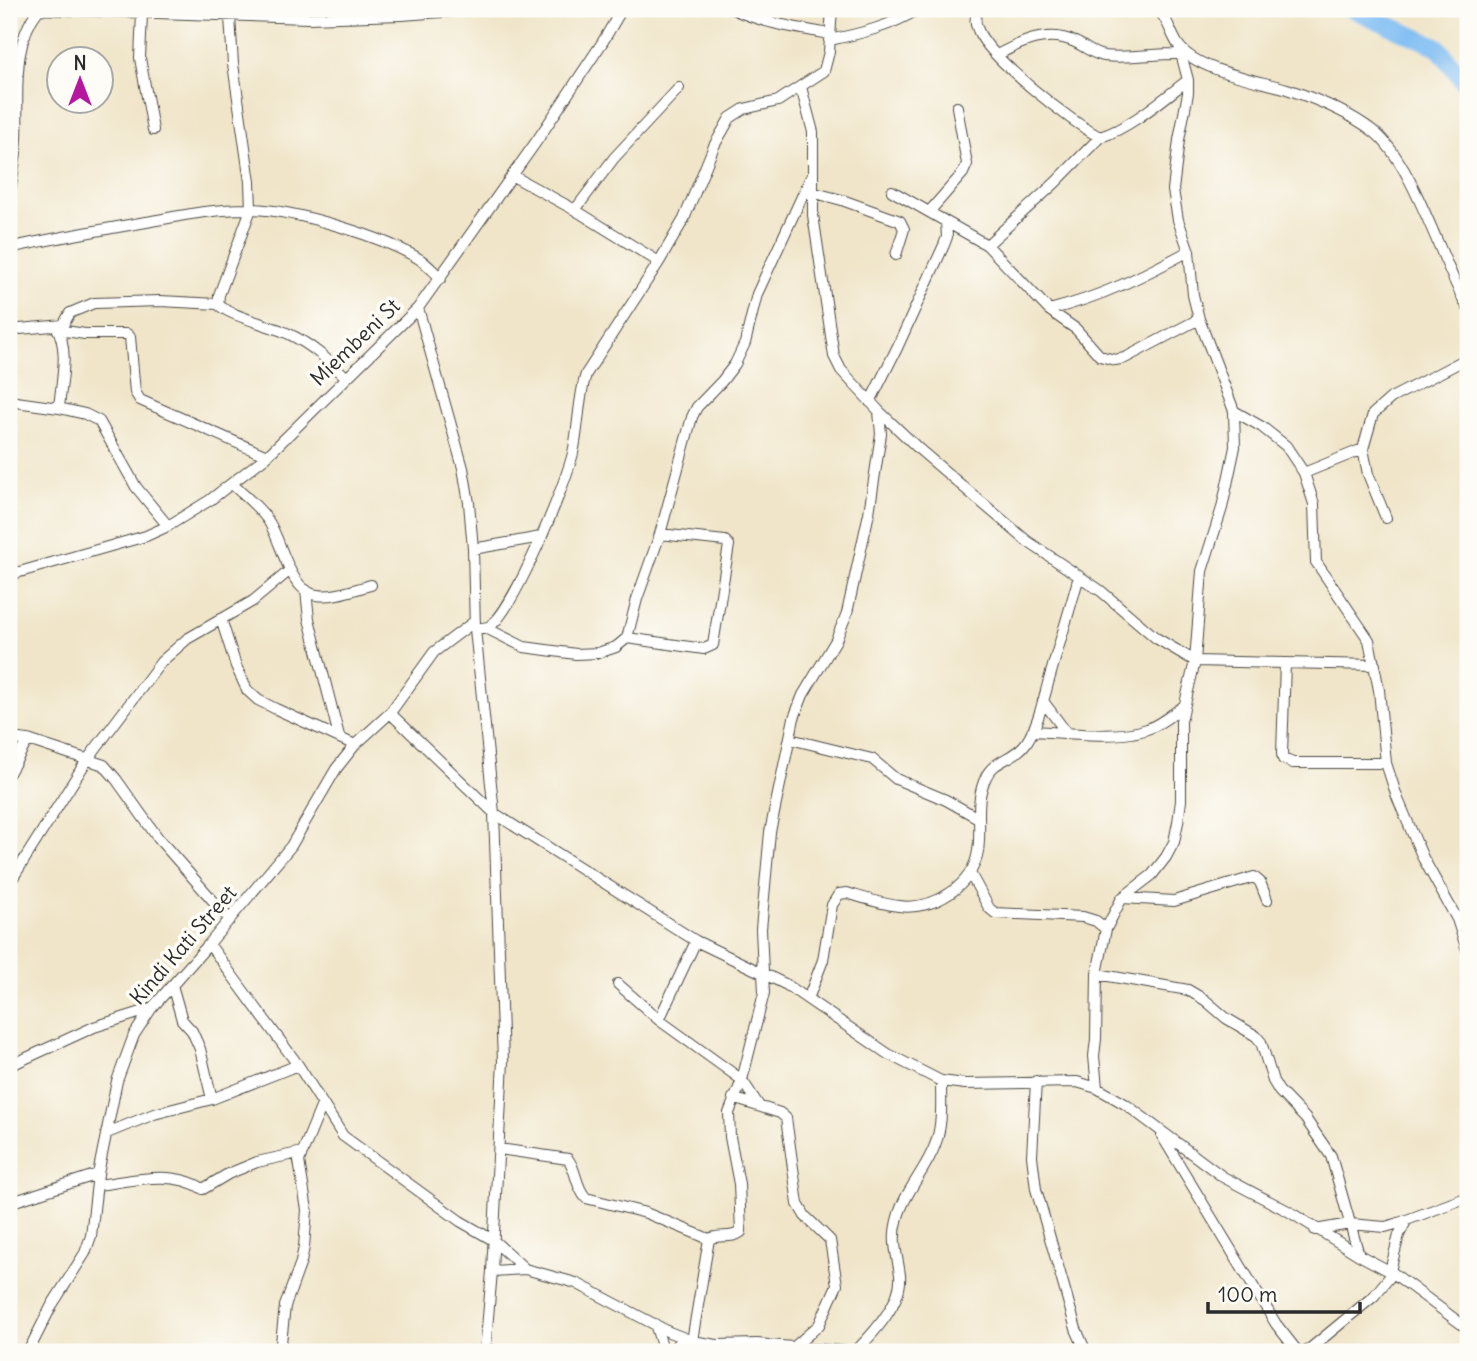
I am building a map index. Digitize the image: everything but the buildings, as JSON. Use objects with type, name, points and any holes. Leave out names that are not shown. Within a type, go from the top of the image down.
[{"type":"street","points":[[9,198],[22,43],[28,22],[37,9],[142,14],[232,13],[243,18],[402,15],[481,9]]},
{"type":"street","name":"Miembeni St","points":[[9,575],[146,536],[168,526],[232,484],[267,456],[418,307],[513,176],[622,9]]},
{"type":"street","points":[[733,9],[746,15],[830,37],[877,28],[919,9]]},
{"type":"street","name":"Kindi Kati Street","points":[[28,1352],[52,1305],[85,1253],[91,1236],[98,1174],[117,1081],[134,1035],[151,1009],[291,846],[336,769],[355,745],[390,713],[434,652],[478,626],[495,621],[506,607],[560,496],[574,452],[581,388],[586,374],[684,219],[714,146],[730,118],[744,109],[778,101],[824,71],[832,9]]},
{"type":"street","points":[[978,9],[975,15],[977,28],[997,55],[1042,97],[1100,137]]},
{"type":"street","points":[[1097,1088],[1094,1056],[1097,974],[1106,929],[1122,898],[1152,875],[1174,842],[1181,801],[1180,737],[1195,661],[1202,571],[1222,508],[1235,447],[1234,411],[1199,319],[1192,287],[1189,251],[1178,220],[1174,190],[1188,80],[1168,20],[1158,9]]},
{"type":"street","points":[[218,304],[251,209],[250,182],[233,64],[232,13]]},
{"type":"street","points":[[142,14],[140,58],[153,130]]},
{"type":"street","points":[[997,55],[1031,39],[1053,37],[1072,40],[1092,53],[1107,56],[1180,50],[1212,68],[1289,90],[1346,114],[1374,131],[1389,147],[1412,186],[1468,309]]},
{"type":"street","points":[[987,245],[1055,183],[1100,137],[1108,135],[1146,111],[1188,80]]},
{"type":"street","points":[[801,87],[813,132],[811,192],[820,272],[834,356],[841,370],[870,402],[928,457],[1027,541],[1079,576],[1156,638],[1195,661],[1375,665]]},
{"type":"street","points":[[575,210],[614,158],[679,88]]},
{"type":"street","points":[[929,212],[963,173],[967,164],[957,107]]},
{"type":"street","points":[[478,626],[524,647],[547,652],[598,653],[616,647],[627,638],[637,598],[660,534],[692,418],[697,407],[735,364],[745,343],[757,294],[813,172]]},
{"type":"street","points":[[513,176],[575,210],[659,262]]},
{"type":"street","points":[[892,191],[987,245],[1049,310],[1076,329],[1100,356],[1115,360],[1125,358],[1199,319]]},
{"type":"street","points":[[811,192],[900,221],[904,229],[896,255]]},
{"type":"street","points":[[9,248],[187,214],[251,209],[289,214],[368,236],[421,261],[441,278]]},
{"type":"street","points":[[870,402],[947,237],[946,222]]},
{"type":"street","points":[[1049,310],[1112,291],[1189,251]]},
{"type":"street","points":[[58,328],[65,324],[71,313],[78,308],[94,303],[160,301],[218,304],[229,312],[264,323],[308,345],[347,378]]},
{"type":"street","points":[[418,307],[463,468],[473,549],[494,813],[503,1061],[485,1352]]},
{"type":"street","points":[[58,328],[64,353],[59,408]]},
{"type":"street","points":[[9,330],[58,328],[85,334],[127,334],[130,337],[135,392],[140,400],[267,456]]},
{"type":"street","points":[[1386,518],[1368,474],[1363,449],[1373,414],[1391,398],[1468,358]]},
{"type":"street","points":[[9,401],[85,414],[103,425],[136,487],[168,526]]},
{"type":"street","points":[[499,1149],[568,1159],[576,1184],[586,1198],[646,1213],[709,1239],[715,1236],[738,1235],[741,1232],[738,1184],[729,1121],[733,1098],[742,1080],[764,993],[762,907],[770,832],[794,718],[803,695],[836,640],[847,613],[876,466],[881,434],[879,411]]},
{"type":"street","points":[[1234,411],[1262,427],[1286,446],[1304,473],[1314,504],[1316,562],[1369,640],[1379,690],[1386,763],[1423,858],[1457,919],[1468,953]]},
{"type":"street","points":[[1304,473],[1363,449]]},
{"type":"street","points":[[232,484],[267,519],[289,571],[306,590],[314,595],[327,595],[371,585]]},
{"type":"street","points":[[627,638],[704,649],[712,645],[729,545],[725,541],[660,534]]},
{"type":"street","points":[[473,549],[541,537]]},
{"type":"street","points":[[9,884],[87,760],[161,662],[187,639],[253,601],[289,571]]},
{"type":"street","points":[[808,999],[823,960],[832,905],[839,894],[847,893],[900,906],[916,906],[933,903],[949,894],[970,873],[979,849],[978,818],[987,773],[996,764],[1020,750],[1032,731],[1079,576]]},
{"type":"street","points":[[306,590],[309,618],[339,736]]},
{"type":"street","points":[[221,618],[236,666],[247,690],[258,700],[355,745]]},
{"type":"street","points":[[1285,663],[1283,759],[1293,763],[1386,763]]},
{"type":"street","points":[[1043,701],[1066,732]]},
{"type":"street","points":[[1032,731],[1126,734],[1145,730],[1184,706]]},
{"type":"street","points":[[390,713],[494,813],[696,941],[808,999],[888,1054],[941,1081],[978,1084],[1077,1082],[1097,1088],[1125,1104],[1223,1177],[1391,1272],[1468,1329]]},
{"type":"street","points":[[9,738],[27,740],[104,765],[158,838],[230,920]]},
{"type":"street","points":[[790,739],[872,759],[896,779],[938,796],[978,818]]},
{"type":"street","points":[[9,773],[27,740]]},
{"type":"street","points":[[970,873],[995,913],[1083,917],[1096,921],[1106,929]]},
{"type":"street","points":[[1122,898],[1174,901],[1254,877],[1260,882],[1267,900]]},
{"type":"street","points":[[659,1020],[696,941]]},
{"type":"street","points":[[209,944],[298,1065],[343,1136],[460,1221],[493,1240],[525,1269]]},
{"type":"street","points":[[1097,974],[1188,990],[1256,1036],[1261,1042],[1273,1082],[1305,1118],[1331,1156],[1359,1255]]},
{"type":"street","points":[[618,984],[659,1020],[742,1080],[760,1106]]},
{"type":"street","points":[[172,985],[182,1020],[192,1031],[200,1049],[212,1099]]},
{"type":"street","points":[[9,1066],[94,1027],[151,1009]]},
{"type":"street","points":[[107,1133],[154,1114],[212,1099],[298,1065]]},
{"type":"street","points":[[492,1271],[525,1269],[576,1283],[687,1339],[717,1345],[757,1344],[854,1352],[878,1329],[898,1291],[900,1273],[894,1231],[899,1212],[935,1147],[940,1120],[941,1081]]},
{"type":"street","points":[[1036,1081],[1032,1156],[1036,1189],[1076,1329],[1086,1352]]},
{"type":"street","points":[[733,1098],[780,1113],[786,1118],[798,1204],[805,1216],[830,1240],[837,1285],[819,1325],[792,1348]]},
{"type":"street","points":[[280,1352],[285,1306],[303,1255],[307,1210],[299,1169],[322,1105]]},
{"type":"street","points":[[1158,1130],[1269,1312],[1298,1352]]},
{"type":"street","points":[[97,1185],[168,1178],[203,1189],[228,1174],[257,1162],[303,1152]]},
{"type":"street","points":[[9,1203],[98,1174]]},
{"type":"street","points":[[1315,1230],[1350,1224],[1385,1227],[1468,1197]]},
{"type":"street","points":[[1306,1352],[1374,1296],[1391,1272],[1399,1235],[1406,1221]]},
{"type":"street","points":[[655,1324],[665,1352],[687,1339],[709,1239]]},
{"type":"waterway","points":[[1352,9],[1438,47],[1468,87]]}]
